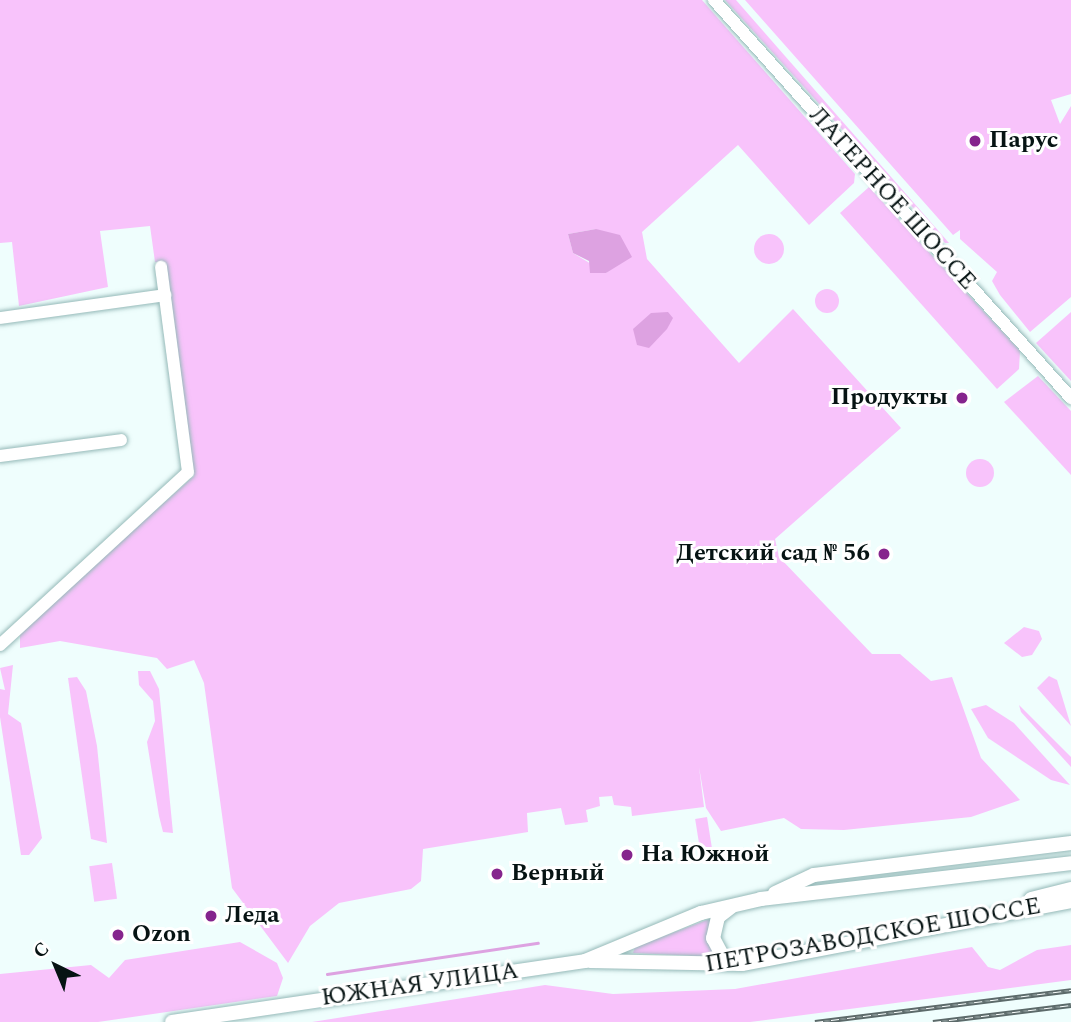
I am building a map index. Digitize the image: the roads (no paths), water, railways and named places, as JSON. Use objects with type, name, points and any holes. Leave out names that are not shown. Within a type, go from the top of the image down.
[{"type":"main road","points":[[761,899],[814,875],[1071,843]]},
{"type":"main road","name":"ПЕТРОЗАВОДСКОЕ ШОССЕ","points":[[585,961],[735,905],[761,899],[1071,863]]},
{"type":"main road","points":[[941,923],[1071,889]]},
{"type":"main road","name":"ПЕТРОЗАВОДСКОЕ ШОССЕ","points":[[585,961],[697,968],[742,964],[941,923],[1071,901]]},
{"type":"main road","points":[[735,905],[718,917],[713,938],[723,957],[742,964]]},
{"type":"main road","name":"ЮЖНАЯ УЛИЦА","points":[[172,1022],[585,961]]},
{"type":"street","name":"ЛАГЕРНОЕ ШОССЕ","points":[[714,0],[1071,398]]},
{"type":"street","points":[[0,645],[188,472],[161,267]]},
{"type":"street","points":[[0,318],[165,295]]},
{"type":"street","points":[[0,457],[121,440]]},
{"type":"waterway","points":[[327,974],[538,943]]},
{"type":"railway","points":[[815,1022],[1071,990]]},
{"type":"railway","points":[[933,1022],[1071,1005]]},
{"type":"place","name":"Парус","points":[[975,141]]},
{"type":"place","name":"Продукты","points":[[962,398]]},
{"type":"place","name":"Детский сад № 56","points":[[884,554]]},
{"type":"place","name":"На Южной","points":[[627,855]]},
{"type":"place","name":"Верный","points":[[497,874]]},
{"type":"place","name":"Леда","points":[[211,916]]},
{"type":"place","name":"Ozon","points":[[118,935]]}]
